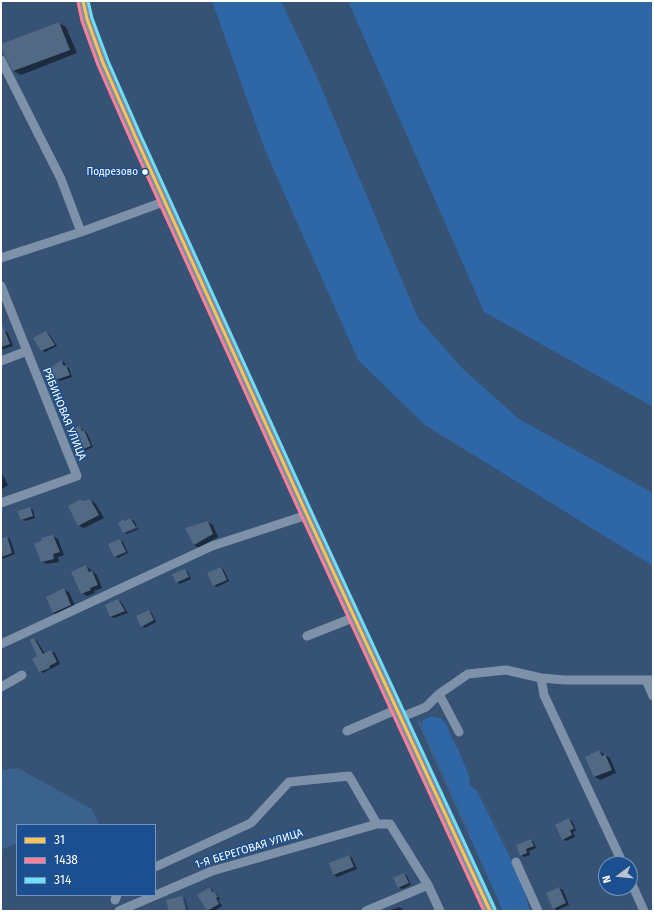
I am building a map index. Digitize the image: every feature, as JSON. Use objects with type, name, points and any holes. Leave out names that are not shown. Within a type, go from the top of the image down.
[{"type":"main road","points":[[82,1],[103,63],[307,515],[400,713],[490,911]]},
{"type":"street","points":[[1,60],[61,179],[81,232]]},
{"type":"street","points":[[1,258],[81,232],[166,201]]},
{"type":"street","name":"РЯБИНОВАЯ УЛИЦА","points":[[1,286],[76,476],[1,503]]},
{"type":"street","points":[[1,361],[27,351]]},
{"type":"street","points":[[1,644],[212,546],[307,515]]},
{"type":"street","points":[[307,636],[355,617]]},
{"type":"street","points":[[347,731],[400,713],[426,707],[439,694],[468,674],[506,670],[541,678],[565,680],[650,680],[653,696]]},
{"type":"street","points":[[1,687],[22,675]]},
{"type":"street","points":[[541,678],[544,695],[619,856]]},
{"type":"street","points":[[439,694],[459,732]]},
{"type":"street","points":[[156,867],[251,823],[289,782],[349,776],[377,824]]},
{"type":"street","name":"1-Я БЕРЕГОВАЯ УЛИЦА","points":[[156,895],[212,871],[377,824],[390,824],[428,885]]},
{"type":"street","points":[[516,862],[538,911]]},
{"type":"street","points":[[366,911],[428,885],[440,911]]},
{"type":"street","name":"1-Я БЕРЕГОВАЯ УЛИЦА","points":[[119,911],[154,896]]},
{"type":"street","points":[[637,896],[644,911]]},
{"type":"shaded area","points":[[212,1],[281,1],[316,75],[418,318],[462,368],[519,419],[653,493],[653,566],[425,425],[358,360],[265,150]]},
{"type":"shaded area","points":[[348,1],[653,1],[653,407],[484,312]]},
{"type":"shaded area","points":[[431,716],[440,718],[447,725],[469,776],[470,785],[477,791],[521,879],[530,911],[503,911],[423,733],[422,721]]},
{"type":"shaded area","points":[[18,768],[92,809],[99,823],[16,824],[16,844],[1,850],[1,770]]},
{"type":"building","points":[[59,22],[70,50],[13,71],[4,55],[1,44]]},
{"type":"building","points":[[1,321],[10,344],[1,347]]},
{"type":"building","points":[[46,331],[55,345],[41,351],[33,338]]},
{"type":"building","points":[[62,360],[63,365],[66,366],[70,375],[56,380],[51,367]]},
{"type":"building","points":[[80,426],[82,431],[84,430],[91,446],[76,452],[70,436],[73,434],[71,430]]},
{"type":"building","points":[[90,499],[99,515],[78,526],[68,506],[79,500],[84,501]]},
{"type":"building","points":[[30,507],[33,516],[21,520],[17,511]]},
{"type":"building","points":[[130,518],[136,527],[123,533],[118,523],[124,519],[125,521]]},
{"type":"building","points":[[208,521],[213,534],[194,545],[185,528]]},
{"type":"building","points":[[53,535],[60,552],[53,554],[54,559],[41,562],[34,544],[42,540],[41,538]]},
{"type":"building","points":[[7,536],[12,553],[1,557],[1,539]]},
{"type":"building","points":[[120,539],[126,552],[114,557],[108,544]]},
{"type":"building","points":[[86,565],[89,572],[92,571],[98,585],[81,594],[71,572]]},
{"type":"building","points":[[221,567],[227,580],[213,586],[207,573]]},
{"type":"building","points":[[185,569],[189,577],[176,583],[172,574]]},
{"type":"building","points":[[64,588],[71,605],[53,613],[46,597]]},
{"type":"building","points":[[118,599],[125,611],[110,617],[105,605]]},
{"type":"building","points":[[149,610],[154,620],[141,627],[136,616]]},
{"type":"building","points":[[34,638],[43,654],[51,650],[57,662],[49,666],[50,668],[39,672],[32,659],[37,656],[30,640]]},
{"type":"building","points":[[599,750],[602,756],[605,754],[612,770],[594,777],[585,757]]},
{"type":"building","points":[[569,818],[574,829],[570,830],[572,835],[562,840],[555,825]]},
{"type":"building","points":[[531,839],[534,846],[526,849],[527,853],[520,856],[516,845]]},
{"type":"building","points":[[349,855],[354,867],[333,875],[329,863]]},
{"type":"building","points":[[404,873],[409,883],[398,888],[393,878]]},
{"type":"building","points":[[210,887],[212,892],[214,891],[218,897],[216,898],[219,904],[207,911],[197,895]]},
{"type":"building","points":[[559,887],[566,903],[553,909],[546,893]]},
{"type":"building","points":[[182,896],[186,911],[169,911],[166,900]]},
{"type":"waterway","points":[[419,722],[469,833]]},
{"type":"transit line","name":"31","points":[[83,1],[87,19],[103,63],[135,136],[307,515],[490,911]]},
{"type":"transit line","name":"314","points":[[88,1],[92,18],[108,61],[140,134],[312,513],[495,909]]},
{"type":"transit line","name":"1438","points":[[78,2],[82,21],[98,65],[130,138],[302,517],[484,911]]},
{"type":"place","name":"Подрезово","points":[[145,172]]}]
